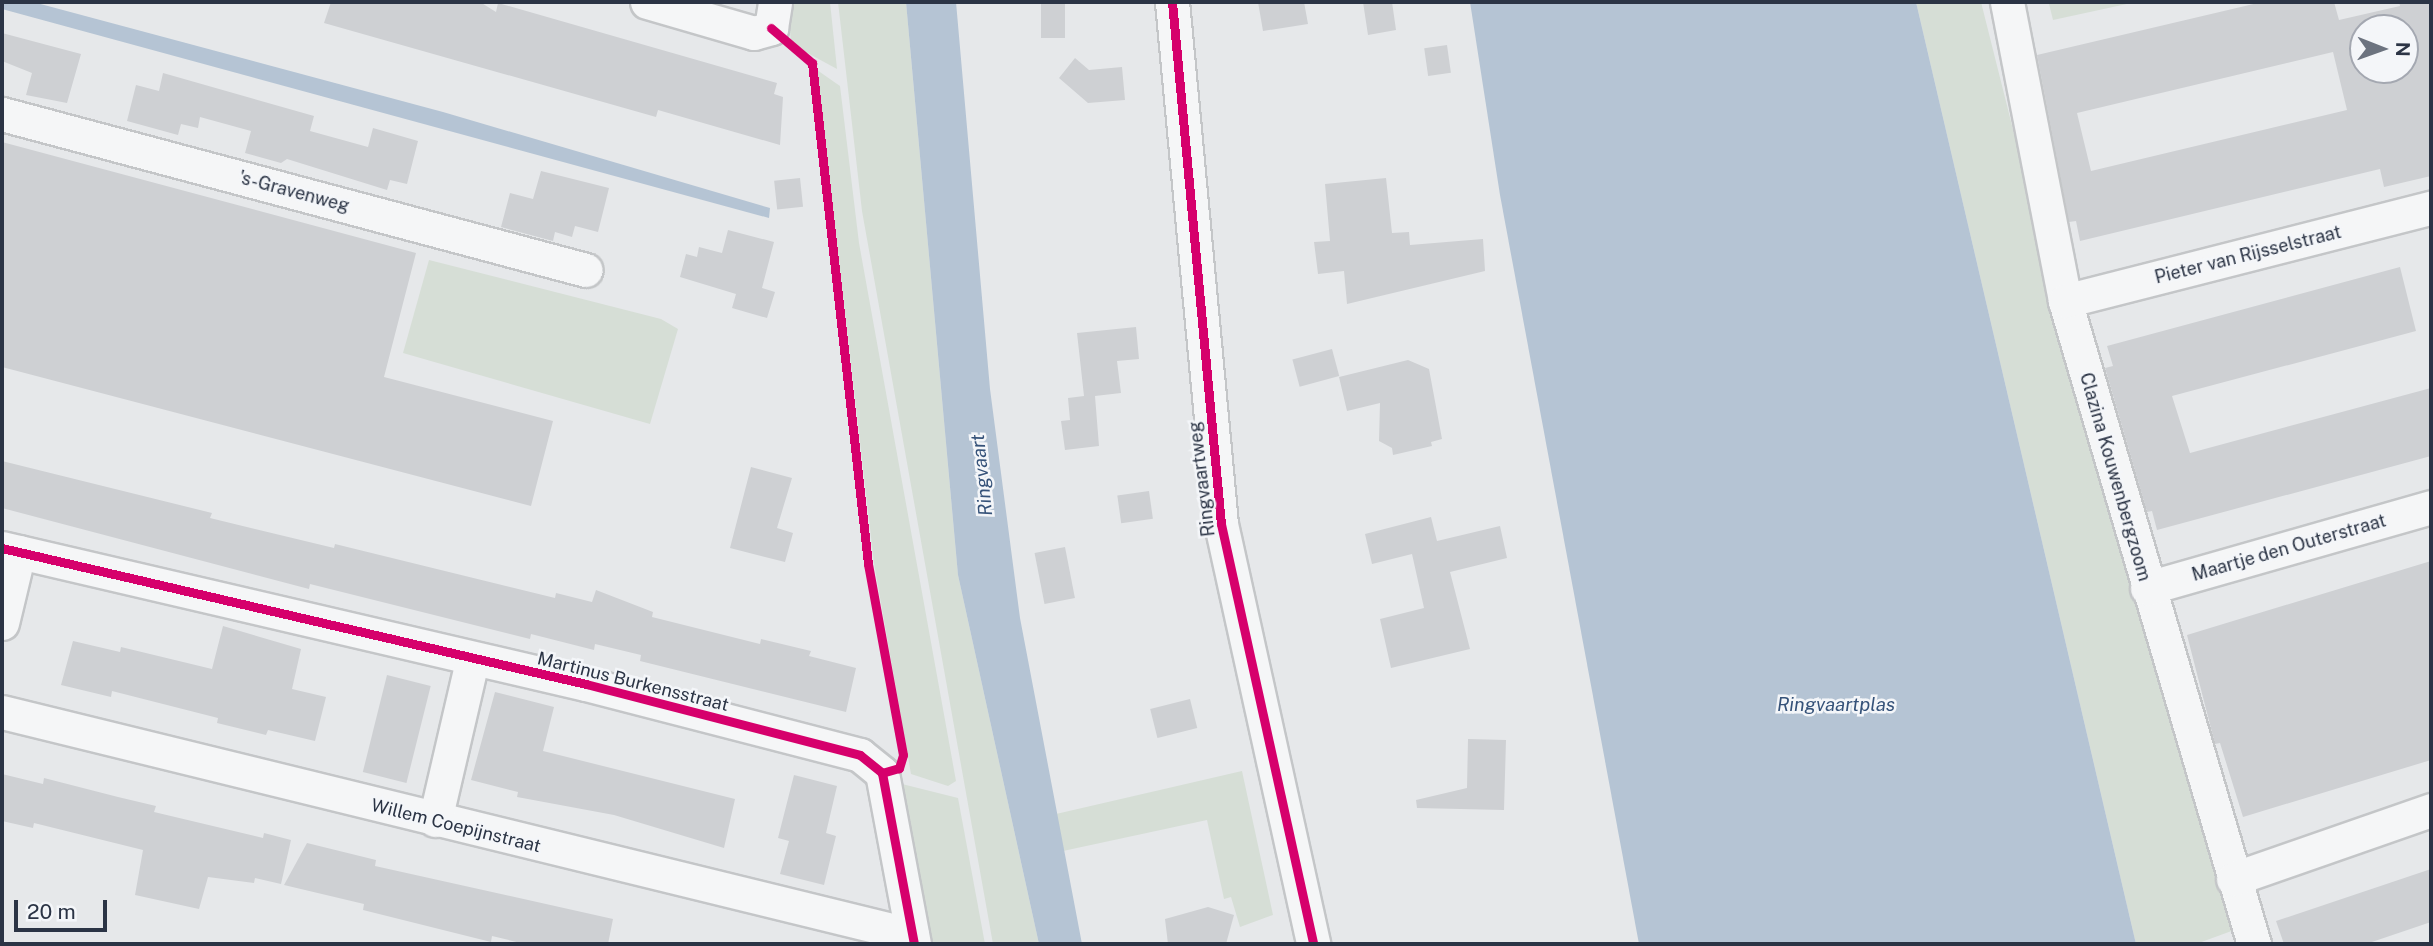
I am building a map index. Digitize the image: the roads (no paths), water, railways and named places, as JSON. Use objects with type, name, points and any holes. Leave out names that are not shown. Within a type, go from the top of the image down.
[{"type":"street","points":[[647,2],[754,33],[773,15]]},
{"type":"street","name":"Ringvaartweg","points":[[1172,2],[1221,524],[1312,944]]},
{"type":"street","name":"Clazina Kouwenbergzoom","points":[[2007,2],[2065,301],[2147,589],[2254,944]]},
{"type":"street","name":"'s-Gravenweg","points":[[2,114],[586,270]]},
{"type":"street","name":"Pieter van Rijsselstraat","points":[[2065,301],[2431,208]]},
{"type":"street","name":"Maartje den Outerstraat","points":[[2147,589],[2431,507]]},
{"type":"street","points":[[2,623],[10,550]]},
{"type":"street","name":"Martinus Burkensstraat","points":[[10,550],[472,661],[586,684],[860,755],[882,773],[913,940]]},
{"type":"street","points":[[435,820],[472,661]]},
{"type":"street","name":"Willem Coepijnstraat","points":[[2,712],[913,940]]},
{"type":"street","points":[[2233,878],[2431,810]]},
{"type":"water","points":[[2,2],[33,2],[443,112],[770,208],[769,218],[2,9]]},
{"type":"water","name":"Ringvaart","points":[[906,2],[956,2],[990,389],[1020,618],[1082,944],[1039,944],[958,575]]},
{"type":"water","name":"Ringvaartplas","points":[[1470,2],[1916,2],[2136,944],[1639,944],[1500,195]]}]
